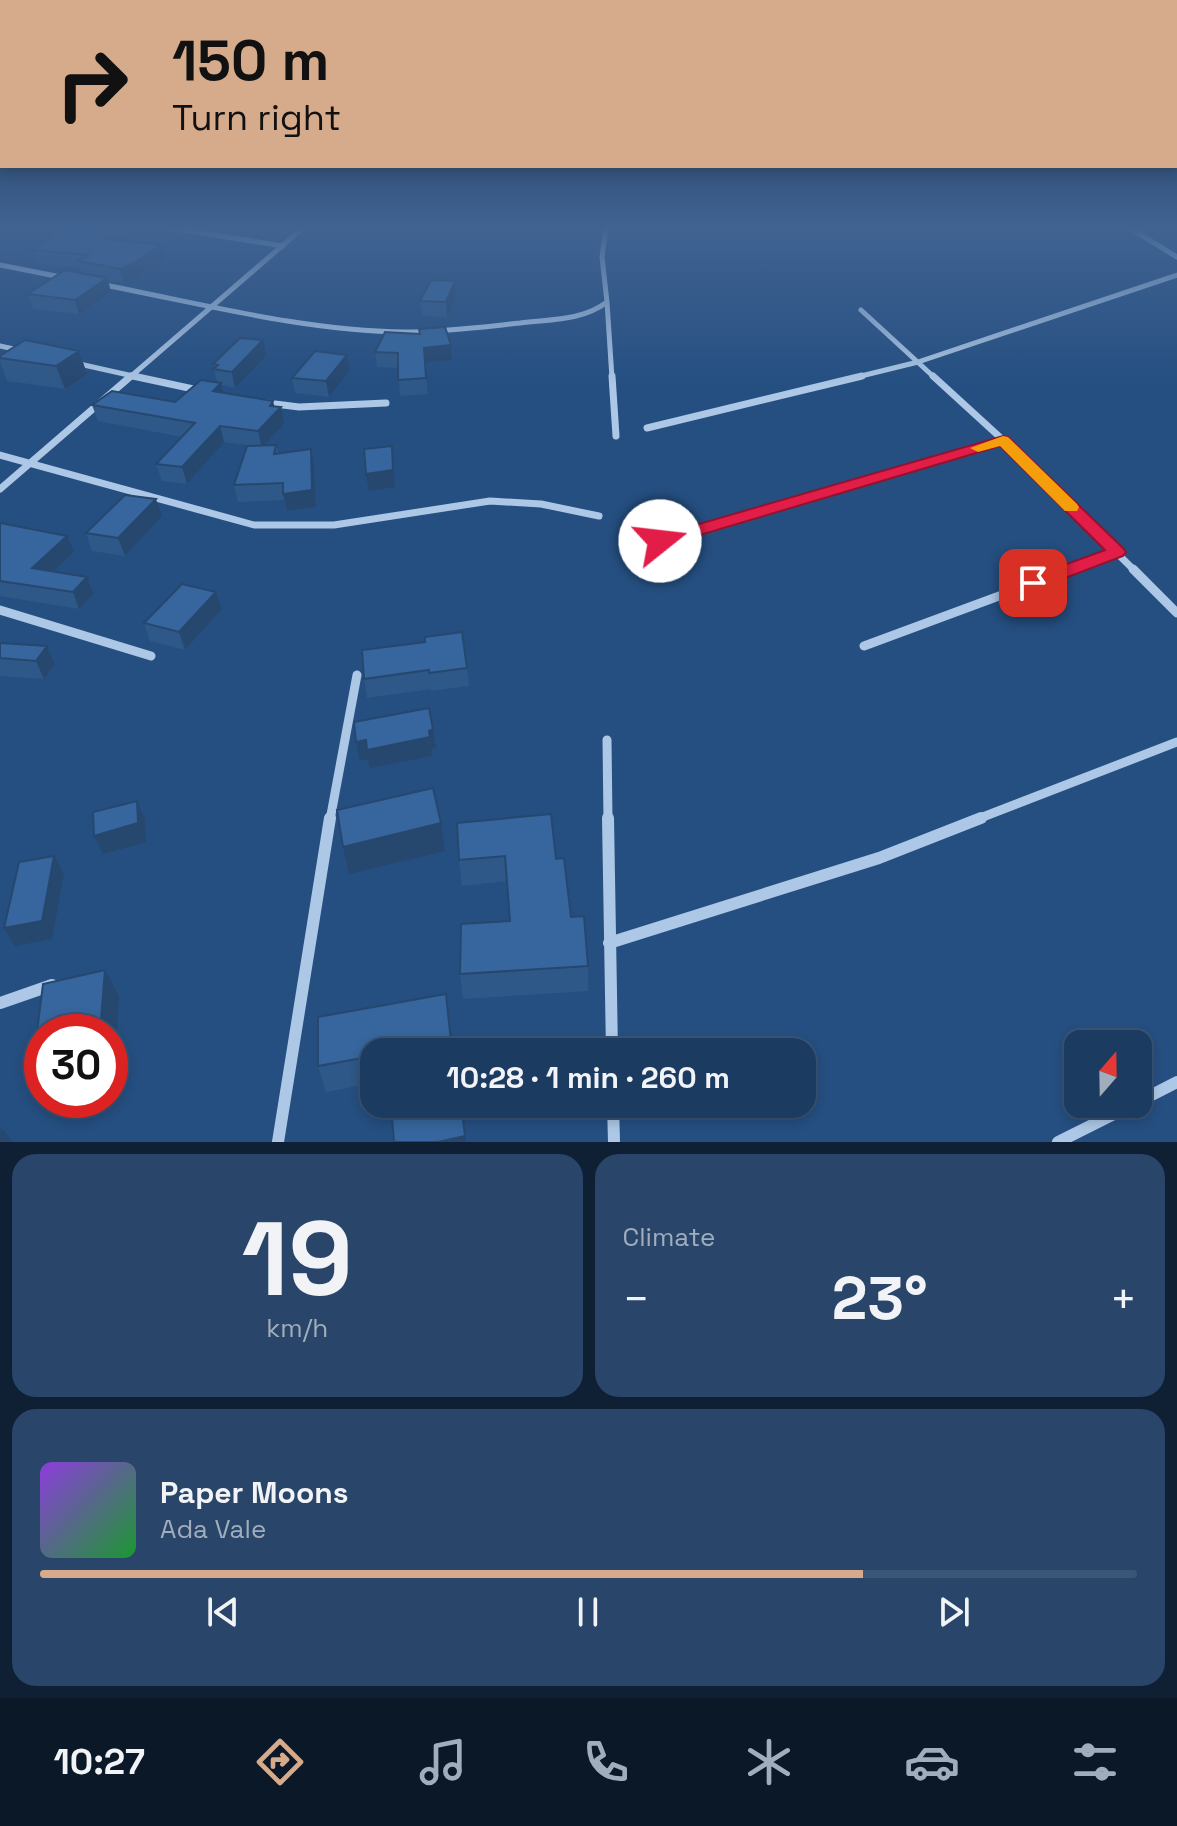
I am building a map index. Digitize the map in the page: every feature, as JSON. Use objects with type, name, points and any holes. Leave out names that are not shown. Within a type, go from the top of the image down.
[{"type":"street","points":[[0,489],[242,280]]},
{"type":"street","points":[[605,280],[616,436]]},
{"type":"street","points":[[647,428],[918,362],[1161,280]]},
{"type":"street","points":[[91,282],[212,305],[385,331],[427,331],[553,319],[594,310],[607,302]]},
{"type":"street","points":[[861,310],[1003,440],[1177,613]]},
{"type":"street","points":[[0,346],[29,352]]},
{"type":"street","points":[[72,362],[213,393]]},
{"type":"street","points":[[256,401],[299,407],[386,403]]},
{"type":"street","points":[[660,541],[1003,440]]},
{"type":"street","points":[[0,455],[254,525],[334,525],[490,501],[541,504],[599,516]]},
{"type":"street","points":[[864,646],[1117,552]]},
{"type":"street","points":[[0,610],[151,656]]},
{"type":"street","points":[[278,1142],[316,893],[357,675]]},
{"type":"street","points":[[607,740],[612,1038]]},
{"type":"street","points":[[609,943],[879,858],[1177,742]]},
{"type":"street","points":[[0,1003],[52,985]]},
{"type":"street","points":[[1152,1095],[1177,1082]]},
{"type":"street","points":[[613,1118],[614,1142]]},
{"type":"street","points":[[1058,1142],[1106,1118]]},
{"type":"building","points":[[49,280],[104,280],[75,300],[28,294]]},
{"type":"building","points":[[431,280],[455,281],[446,302],[420,301]]},
{"type":"building","points":[[445,327],[451,345],[424,348],[426,378],[398,380],[398,353],[375,352],[385,332],[420,334],[419,329]]},
{"type":"building","points":[[240,338],[263,340],[232,372],[213,369],[218,365],[213,364]]},
{"type":"building","points":[[25,340],[79,351],[56,366],[0,358]]},
{"type":"building","points":[[315,351],[347,355],[326,381],[292,378]]},
{"type":"building","points":[[201,380],[221,383],[213,391],[273,401],[270,406],[281,407],[258,431],[220,426],[182,467],[156,464],[195,423],[92,405],[112,391],[175,402]]},
{"type":"building","points":[[276,445],[274,454],[311,449],[312,490],[283,494],[283,483],[234,485],[247,446]]},
{"type":"building","points":[[392,446],[393,470],[366,474],[364,449]]},
{"type":"building","points":[[125,495],[156,499],[118,538],[86,533]]},
{"type":"building","points":[[0,523],[67,536],[32,568],[87,577],[73,592],[0,581]]},
{"type":"building","points":[[182,584],[216,592],[179,632],[144,623]]},
{"type":"building","points":[[462,632],[467,668],[364,679],[362,650],[425,642],[425,637]]},
{"type":"building","points":[[0,643],[47,646],[36,661],[0,658]]},
{"type":"building","points":[[429,708],[433,729],[429,731],[430,737],[367,750],[366,740],[356,742],[354,722]]},
{"type":"building","points":[[433,788],[441,823],[343,847],[337,810]]},
{"type":"building","points":[[137,801],[138,823],[94,836],[93,812]]},
{"type":"building","points":[[551,814],[556,859],[564,858],[571,917],[584,916],[588,966],[460,974],[461,924],[510,921],[505,856],[459,860],[457,823]]},
{"type":"building","points":[[54,856],[42,921],[4,928],[19,862]]},
{"type":"building","points":[[105,970],[101,1014],[39,1014],[43,984]]},
{"type":"building","points":[[446,994],[451,1038],[360,1038],[360,1058],[318,1066],[318,1017]]},
{"type":"building","points":[[392,1118],[463,1118],[465,1136],[438,1142],[394,1142]]},
{"type":"slow traffic","points":[[978,448],[1003,440],[1071,507]]},
{"type":"route","points":[[660,541],[1003,440],[1117,552],[1033,583]]}]
